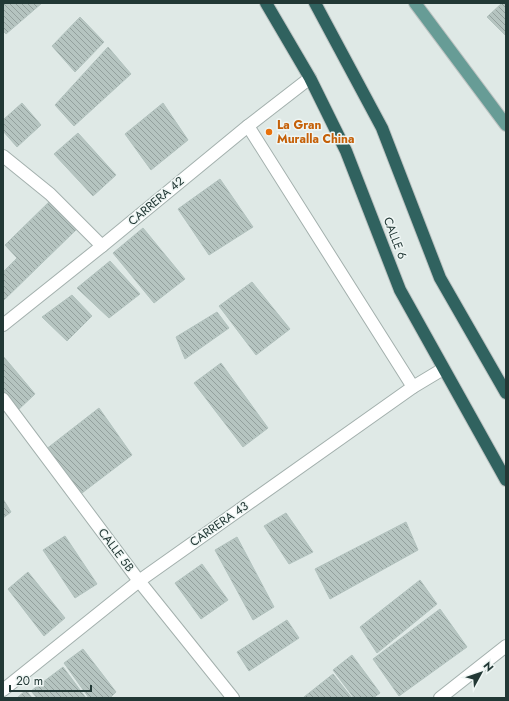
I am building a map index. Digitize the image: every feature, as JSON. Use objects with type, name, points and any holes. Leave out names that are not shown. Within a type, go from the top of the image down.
[{"type":"highway","name":"CALLE 6","points":[[266,3],[310,78],[346,151],[400,290],[506,480]]},
{"type":"highway","points":[[315,3],[382,128],[440,278],[506,392]]},
{"type":"main road","points":[[415,3],[506,125]]},
{"type":"street","name":"CARRERA 42","points":[[3,325],[248,126],[310,78]]},
{"type":"street","points":[[248,126],[413,388]]},
{"type":"street","points":[[3,156],[50,194],[102,246]]},
{"type":"street","name":"CARRERA 43","points":[[3,690],[138,581],[413,388],[443,369]]},
{"type":"street","name":"CALLE 5B","points":[[3,399],[138,581],[233,698]]},
{"type":"street","points":[[440,698],[506,646]]},
{"type":"building","points":[[3,3],[42,3],[6,34],[3,31]]},
{"type":"building","points":[[502,3],[506,3],[506,36],[487,17]]},
{"type":"building","points":[[80,17],[104,42],[75,72],[52,46]]},
{"type":"building","points":[[108,47],[131,74],[74,126],[55,105]]},
{"type":"building","points":[[22,103],[41,125],[17,147],[3,131],[3,120]]},
{"type":"building","points":[[163,103],[188,140],[151,170],[125,134]]},
{"type":"building","points":[[78,133],[116,175],[93,196],[54,154]]},
{"type":"building","points":[[220,179],[253,227],[209,255],[178,209]]},
{"type":"building","points":[[53,198],[80,226],[3,301],[3,272],[17,258],[5,245]]},
{"type":"building","points":[[143,228],[185,279],[154,303],[113,253]]},
{"type":"building","points":[[110,261],[140,294],[109,318],[77,288]]},
{"type":"building","points":[[252,282],[290,329],[256,355],[219,306]]},
{"type":"building","points":[[72,295],[92,316],[67,341],[42,317]]},
{"type":"building","points":[[217,312],[229,328],[185,359],[176,337]]},
{"type":"building","points":[[3,356],[35,394],[17,411],[3,395]]},
{"type":"building","points":[[221,363],[268,428],[243,447],[194,383]]},
{"type":"building","points":[[99,408],[132,455],[82,493],[45,450]]},
{"type":"building","points":[[3,499],[11,512],[3,518]]},
{"type":"building","points":[[286,513],[313,552],[289,564],[264,526]]},
{"type":"building","points":[[406,522],[418,550],[330,599],[315,569]]},
{"type":"building","points":[[65,536],[97,584],[75,598],[43,550]]},
{"type":"building","points":[[237,537],[274,607],[253,620],[215,550]]},
{"type":"building","points":[[202,564],[228,600],[201,619],[175,583]]},
{"type":"building","points":[[28,572],[65,618],[44,636],[8,589]]},
{"type":"building","points":[[420,580],[437,604],[377,653],[360,627]]},
{"type":"building","points":[[440,609],[467,647],[399,696],[373,659]]},
{"type":"building","points":[[287,620],[299,638],[249,671],[237,652]]},
{"type":"building","points":[[83,649],[116,692],[110,698],[89,698],[64,663]]},
{"type":"building","points":[[352,655],[380,693],[373,698],[354,698],[333,670]]},
{"type":"building","points":[[63,667],[86,698],[37,698],[31,691]]},
{"type":"building","points":[[333,674],[352,698],[304,697]]},
{"type":"building","points":[[26,690],[32,698],[17,698]]},
{"type":"place","name":"La Gran Muralla China","points":[[269,132]]}]
